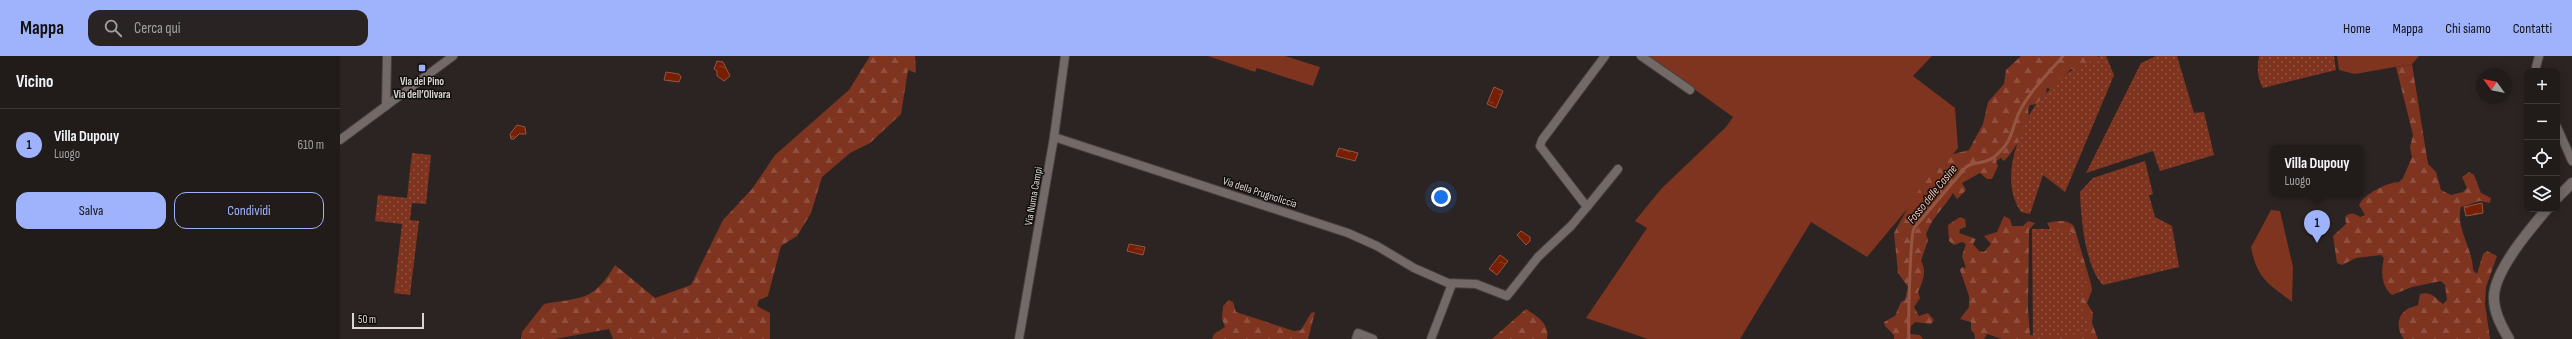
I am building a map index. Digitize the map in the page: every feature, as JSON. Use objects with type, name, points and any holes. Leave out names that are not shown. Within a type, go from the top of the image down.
[{"type":"street","points":[[386,106],[387,56]]},
{"type":"street","points":[[340,140],[453,56]]},
{"type":"street","name":"Via Numa Campi","points":[[1020,339],[1054,137],[1065,56]]},
{"type":"street","points":[[1587,207],[1540,146],[1542,140],[1605,56]]},
{"type":"street","points":[[1641,56],[1690,90]]},
{"type":"street","points":[[2536,68],[2539,56]]},
{"type":"street","points":[[2560,134],[2572,161]]},
{"type":"street","name":"Via della Prugnoliccia","points":[[1054,137],[1348,233],[1377,246],[1414,268],[1452,284],[1476,284],[1507,296],[1538,257],[1571,226],[1618,169]]},
{"type":"street","points":[[2560,195],[2572,182]]},
{"type":"street","points":[[2509,339],[2496,312],[2494,296],[2496,283],[2517,249],[2545,212]]},
{"type":"street","points":[[1431,339],[1452,284]]},
{"type":"street","points":[[1356,339],[1358,333],[1373,339]]},
{"type":"green space","points":[[870,56],[915,56],[916,73],[908,70],[901,114],[870,143],[850,153],[822,177],[811,213],[797,236],[781,246],[768,296],[759,300],[757,306],[770,313],[770,339],[613,339],[609,329],[555,339],[521,339],[522,332],[544,304],[586,296],[600,286],[615,265],[655,298],[691,285],[723,220],[752,189],[775,155],[849,90]]},
{"type":"green space","points":[[1208,56],[1285,56],[1320,67],[1313,86],[1257,68],[1255,72]]},
{"type":"green space","points":[[1648,56],[1932,56],[1913,76],[1955,108],[1958,148],[1867,257],[1811,222],[1740,339],[1648,339],[1586,318],[1647,228],[1635,221],[1661,189],[1726,127],[1733,117]]},
{"type":"green space","points":[[2021,56],[2098,56],[2095,63],[2078,71],[2071,69],[2064,76],[2064,82],[2056,90],[2047,88],[2044,103],[2030,105],[2028,109],[2030,125],[2011,153],[2004,161],[2001,158],[1996,161],[1998,166],[1992,179],[1987,179],[1980,173],[1962,183],[1966,190],[1957,199],[1953,193],[1935,217],[1926,234],[1928,240],[1921,261],[1924,269],[1924,276],[1918,292],[1920,298],[1914,307],[1919,316],[1928,313],[1934,320],[1931,324],[1915,322],[1911,326],[1910,334],[1920,335],[1923,339],[1894,339],[1894,335],[1885,326],[1884,322],[1895,316],[1901,302],[1905,300],[1908,287],[1898,273],[1894,233],[1911,202],[1939,161],[1946,156],[1969,150],[1983,124],[1988,102],[2004,84],[2006,70]]},
{"type":"green space","points":[[2100,56],[2106,56],[2114,75],[2065,192],[2043,175],[2030,214],[2021,212],[2015,200],[2011,175],[2015,150],[2024,125],[2040,100],[2064,75]]},
{"type":"green space","points":[[2156,56],[2177,56],[2194,113],[2204,112],[2214,155],[2160,171],[2153,151],[2086,173],[2141,63]]},
{"type":"green space","points":[[2259,56],[2334,56],[2336,70],[2263,88],[2258,72]]},
{"type":"green space","points":[[2337,56],[2419,56],[2412,64],[2355,74],[2339,70]]},
{"type":"green space","points":[[2412,64],[2428,164],[2436,172],[2441,190],[2451,195],[2463,192],[2467,188],[2462,177],[2469,172],[2474,175],[2481,193],[2491,198],[2490,203],[2480,201],[2461,207],[2460,215],[2460,222],[2470,254],[2473,270],[2477,274],[2483,254],[2487,251],[2497,256],[2486,287],[2485,304],[2490,339],[2404,339],[2399,328],[2400,316],[2409,308],[2418,305],[2420,294],[2430,294],[2443,304],[2447,300],[2445,285],[2441,281],[2412,287],[2392,295],[2388,292],[2384,283],[2382,268],[2384,258],[2381,255],[2356,258],[2342,265],[2337,263],[2333,236],[2346,224],[2345,217],[2349,214],[2354,214],[2360,217],[2365,215],[2359,205],[2362,201],[2377,189],[2399,182],[2403,178],[2412,157],[2410,147],[2413,135],[2396,67]]},
{"type":"green space","points":[[412,153],[431,155],[426,204],[412,203],[410,220],[419,221],[410,295],[394,293],[402,224],[375,221],[378,195],[407,198]]},
{"type":"green space","points":[[2145,161],[2153,194],[2149,195],[2155,217],[2172,226],[2179,267],[2103,285],[2092,267],[2088,255],[2081,215],[2080,192],[2093,178]]},
{"type":"green space","points":[[2271,210],[2280,211],[2293,267],[2292,302],[2270,285],[2260,273],[2251,247]]},
{"type":"green space","points":[[2004,216],[2010,219],[2012,226],[2023,226],[2028,221],[2035,223],[2029,230],[2028,309],[2030,335],[2040,336],[2089,329],[2080,311],[2079,258],[2074,255],[2078,251],[2073,251],[2072,237],[2069,232],[2062,230],[2053,234],[2047,223],[2061,221],[2068,222],[2074,226],[2091,284],[2092,290],[2087,303],[2093,313],[2092,323],[2098,339],[2002,339],[1987,334],[1984,339],[1975,339],[1974,333],[1971,330],[1971,322],[1960,319],[1969,307],[1969,296],[1960,270],[1962,267],[1966,268],[1962,256],[1966,244],[1962,242],[1954,245],[1949,241],[1948,225],[1960,217],[1965,219],[1966,227],[1960,229],[1959,233],[1976,239],[1973,244],[1979,251],[1984,252],[1991,244],[1984,236],[1997,232]]},
{"type":"green space","points":[[2032,229],[2059,229],[2072,232],[2087,285],[2080,299],[2091,333],[2033,338]]},
{"type":"green space","points":[[1229,300],[1233,302],[1236,312],[1294,331],[1301,330],[1311,313],[1315,312],[1308,339],[1212,339],[1214,334],[1225,327],[1222,319],[1223,306]]},
{"type":"green space","points":[[1526,309],[1545,325],[1547,329],[1547,339],[1492,339]]},
{"type":"water","points":[[717,61],[723,62],[730,76],[724,81],[717,76],[717,71],[714,69]]},
{"type":"water","points":[[666,72],[679,74],[681,77],[679,82],[664,80]]},
{"type":"water","points":[[1494,87],[1503,91],[1496,108],[1487,104]]},
{"type":"water","points":[[517,125],[525,127],[526,134],[519,134],[514,139],[511,139],[510,134]]},
{"type":"water","points":[[1339,148],[1358,153],[1355,161],[1336,156]]},
{"type":"water","points":[[2482,203],[2483,213],[2466,216],[2464,207]]},
{"type":"water","points":[[1521,231],[1530,237],[1530,241],[1526,245],[1517,235]]},
{"type":"water","points":[[1129,244],[1145,247],[1143,255],[1127,251]]},
{"type":"water","points":[[1500,255],[1508,261],[1497,275],[1489,269]]},
{"type":"waterway","name":"Fosso delle Casine","points":[[1909,339],[1910,264],[1914,228],[1966,167],[1991,159],[2001,151],[2009,139],[2018,114],[2026,100],[2063,56]]},
{"type":"place","name":"Via del Pino Via dell’Olivara","points":[[422,68]]},
{"type":"place","name":"Villa Dupouy","points":[[2317,243]]}]
